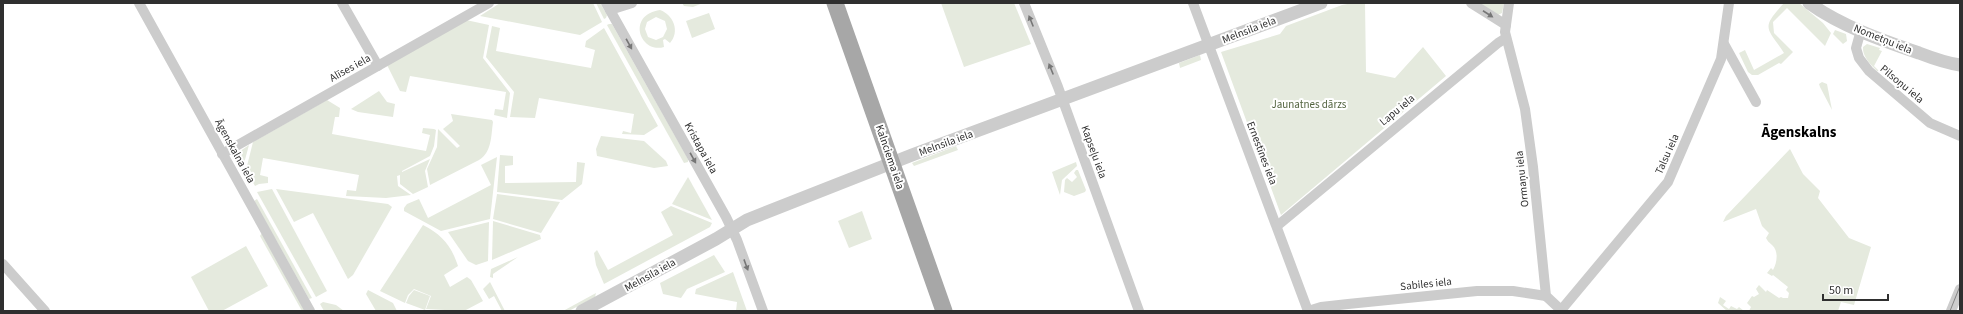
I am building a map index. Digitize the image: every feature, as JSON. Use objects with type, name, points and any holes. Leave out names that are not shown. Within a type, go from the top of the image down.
[{"type":"main road","name":"Kalnciema iela","points":[[835,3],[944,311]]},
{"type":"street","name":"Āgenskalna iela","points":[[139,3],[310,311]]},
{"type":"street","points":[[342,3],[378,66]]},
{"type":"street","name":"Alīses iela","points":[[222,154],[489,3]]},
{"type":"street","points":[[608,7],[632,3]]},
{"type":"street","name":"Kapseļu iela","points":[[1024,3],[1062,99],[1139,311]]},
{"type":"street","name":"Ernestīnes iela","points":[[1193,3],[1308,311]]},
{"type":"street","name":"Melnsila iela","points":[[582,311],[716,239],[747,220],[892,163],[1321,3]]},
{"type":"street","points":[[1471,3],[1506,25]]},
{"type":"street","points":[[1506,38],[1509,3]]},
{"type":"street","name":"Talsu iela","points":[[1562,310],[1668,182],[1721,59],[1729,3]]},
{"type":"street","name":"Nometņu iela","points":[[1809,3],[1824,14],[1892,44],[1936,59],[1960,65]]},
{"type":"street","name":"Kristapa iela","points":[[608,7],[732,229],[763,311]]},
{"type":"street","name":"Pilsoņu iela","points":[[1861,30],[1856,48],[1859,58],[1869,71],[1930,123],[1960,136]]},
{"type":"street","name":"Lapu iela","points":[[1277,226],[1462,71],[1506,38]]},
{"type":"street","name":"Ormaņu iela","points":[[1506,38],[1526,114],[1546,296]]},
{"type":"street","points":[[1724,44],[1756,102]]},
{"type":"street","points":[[3,264],[45,311]]},
{"type":"street","points":[[1951,311],[1960,289]]},
{"type":"street","name":"Sabiles iela","points":[[1308,311],[1327,306],[1477,291],[1513,292],[1546,296]]},
{"type":"street","points":[[1546,296],[1562,310]]},
{"type":"green space","points":[[500,3],[593,3],[602,22],[580,35],[480,16]]},
{"type":"green space","points":[[596,3],[600,3],[607,15],[606,18],[604,19]]},
{"type":"green space","points":[[682,3],[703,3],[693,7],[684,6]]},
{"type":"green space","points":[[941,3],[1014,3],[1031,44],[964,67]]},
{"type":"green space","name":"Jaunatnes dārzs","points":[[1365,3],[1366,72],[1395,78],[1423,47],[1446,76],[1281,215],[1221,52],[1280,34],[1286,26],[1342,5]]},
{"type":"green space","points":[[1480,3],[1504,3],[1502,13],[1498,15]]},
{"type":"green space","points":[[1784,3],[1799,3],[1823,23],[1831,33],[1825,46],[1787,8],[1773,22],[1774,33],[1793,52],[1781,64],[1779,63],[1758,75],[1752,75],[1748,72],[1739,53],[1745,50],[1754,70],[1784,53],[1770,33],[1769,23],[1771,18]]},
{"type":"green space","points":[[660,10],[665,12],[674,24],[675,34],[673,39],[670,43],[665,39],[663,40],[664,47],[656,48],[648,45],[643,40],[640,33],[640,26],[643,19],[649,13]],"holes":[[[656,17],[665,21],[667,29],[663,37],[656,40],[648,37],[645,29],[647,22]]]},
{"type":"green space","points":[[709,13],[715,29],[692,38],[686,21]]},
{"type":"green space","points":[[466,20],[489,25],[483,58],[510,93],[507,118],[494,115],[495,109],[503,110],[506,92],[410,76],[406,92],[400,91],[387,65]]},
{"type":"green space","points":[[612,24],[688,159],[688,162],[684,163],[607,25]]},
{"type":"green space","points":[[492,26],[500,28],[496,51],[591,68],[595,50],[585,47],[586,41],[604,28],[658,126],[644,135],[622,134],[623,131],[631,133],[634,114],[539,98],[535,118],[510,117],[514,92],[486,57]]},
{"type":"green space","points":[[1835,30],[1846,34],[1847,41],[1843,44],[1833,34]]},
{"type":"green space","points":[[1867,44],[1880,48],[1879,50],[1882,51],[1874,66],[1879,71],[1872,66],[1864,54],[1863,47]]},
{"type":"green space","points":[[1200,55],[1201,60],[1180,68],[1179,63]]},
{"type":"green space","points":[[1822,82],[1827,84],[1832,110],[1820,87],[1819,84]]},
{"type":"green space","points":[[379,91],[387,102],[395,104],[393,117],[358,112],[351,109]]},
{"type":"green space","points":[[327,100],[340,108],[339,117],[335,117],[332,134],[426,151],[430,135],[422,133],[423,128],[436,130],[434,146],[430,156],[402,171],[430,159],[425,171],[428,187],[413,194],[400,184],[400,175],[397,176],[398,186],[411,195],[386,198],[346,196],[347,190],[356,191],[359,175],[263,158],[260,175],[268,177],[268,183],[255,186],[246,170],[253,142]]},
{"type":"green space","points":[[451,114],[492,120],[493,122],[489,148],[479,160],[430,185],[427,169],[437,147],[438,129],[457,148],[460,146],[443,129],[453,121]]},
{"type":"green space","points":[[601,136],[644,141],[666,161],[668,166],[654,168],[597,156],[596,149]]},
{"type":"green space","points":[[249,145],[243,167],[236,154]]},
{"type":"green space","points":[[956,146],[958,150],[914,166],[912,163]]},
{"type":"green space","points":[[1790,149],[1803,174],[1820,191],[1818,198],[1849,238],[1871,247],[1854,305],[1841,302],[1838,311],[1749,311],[1751,307],[1747,303],[1752,296],[1754,297],[1759,294],[1756,289],[1759,285],[1766,292],[1767,290],[1779,298],[1788,298],[1789,293],[1786,290],[1788,287],[1773,275],[1772,276],[1767,273],[1771,268],[1773,270],[1776,261],[1776,250],[1766,238],[1769,233],[1762,226],[1756,209],[1723,222],[1726,216]]},
{"type":"green space","points":[[500,155],[513,156],[513,165],[505,166],[505,183],[576,182],[577,162],[585,163],[582,184],[562,200],[497,192]]},
{"type":"green space","points":[[497,157],[490,219],[441,231],[404,211],[407,204],[419,199],[428,218],[491,185],[481,165]]},
{"type":"green space","points":[[1076,162],[1077,166],[1062,180],[1060,195],[1052,172]]},
{"type":"green space","points":[[1078,170],[1086,190],[1085,192],[1074,196],[1064,192],[1065,180],[1067,178],[1072,182],[1077,177],[1074,173]]},
{"type":"green space","points":[[688,177],[712,220],[672,204]]},
{"type":"green space","points":[[272,189],[327,291],[316,297],[257,192]]},
{"type":"green space","points":[[276,189],[388,204],[392,207],[353,275],[348,279],[313,213],[294,222]]},
{"type":"green space","points":[[497,194],[560,202],[541,233],[493,219]]},
{"type":"green space","points":[[257,199],[312,298],[309,299],[254,201]]},
{"type":"green space","points":[[671,206],[712,223],[710,227],[604,284],[596,265],[594,253],[597,250],[608,270],[673,235],[661,212]]},
{"type":"green space","points":[[862,211],[872,239],[849,248],[838,221]]},
{"type":"green space","points":[[493,221],[540,235],[541,239],[492,260]]},
{"type":"green space","points":[[489,222],[488,261],[476,265],[468,261],[448,232]]},
{"type":"green space","points":[[423,225],[441,237],[452,252],[458,266],[444,275],[450,287],[467,277],[471,280],[483,301],[464,311],[426,309],[431,296],[414,289],[408,295],[405,303],[380,291]]},
{"type":"green space","points":[[262,233],[305,311],[302,311],[260,236]]},
{"type":"green space","points":[[246,246],[268,286],[222,311],[209,311],[191,277]]},
{"type":"green space","points":[[714,255],[725,272],[687,289],[681,298],[663,294],[660,283]]},
{"type":"green space","points":[[518,257],[493,274],[493,278],[490,277],[491,269]]},
{"type":"green space","points":[[733,272],[747,311],[736,311],[737,302],[695,294],[696,289]]},
{"type":"green space","points":[[490,282],[505,311],[502,311],[494,296],[489,299],[483,289]]},
{"type":"green space","points":[[368,290],[393,303],[397,311],[376,311],[366,294]]},
{"type":"green space","points":[[414,290],[430,296],[425,310],[406,303]]},
{"type":"green space","points":[[596,293],[595,297],[569,311],[563,311]]},
{"type":"green space","points":[[1720,297],[1726,301],[1723,305],[1729,309],[1731,306],[1737,309],[1739,307],[1744,311],[1727,311],[1718,303]]},
{"type":"green space","points":[[323,302],[336,305],[344,311],[324,311],[320,304]]},
{"type":"tram line","points":[[1950,311],[1960,286]]},
{"type":"district","name":"Āgenskalns","points":[[1799,132]]}]
